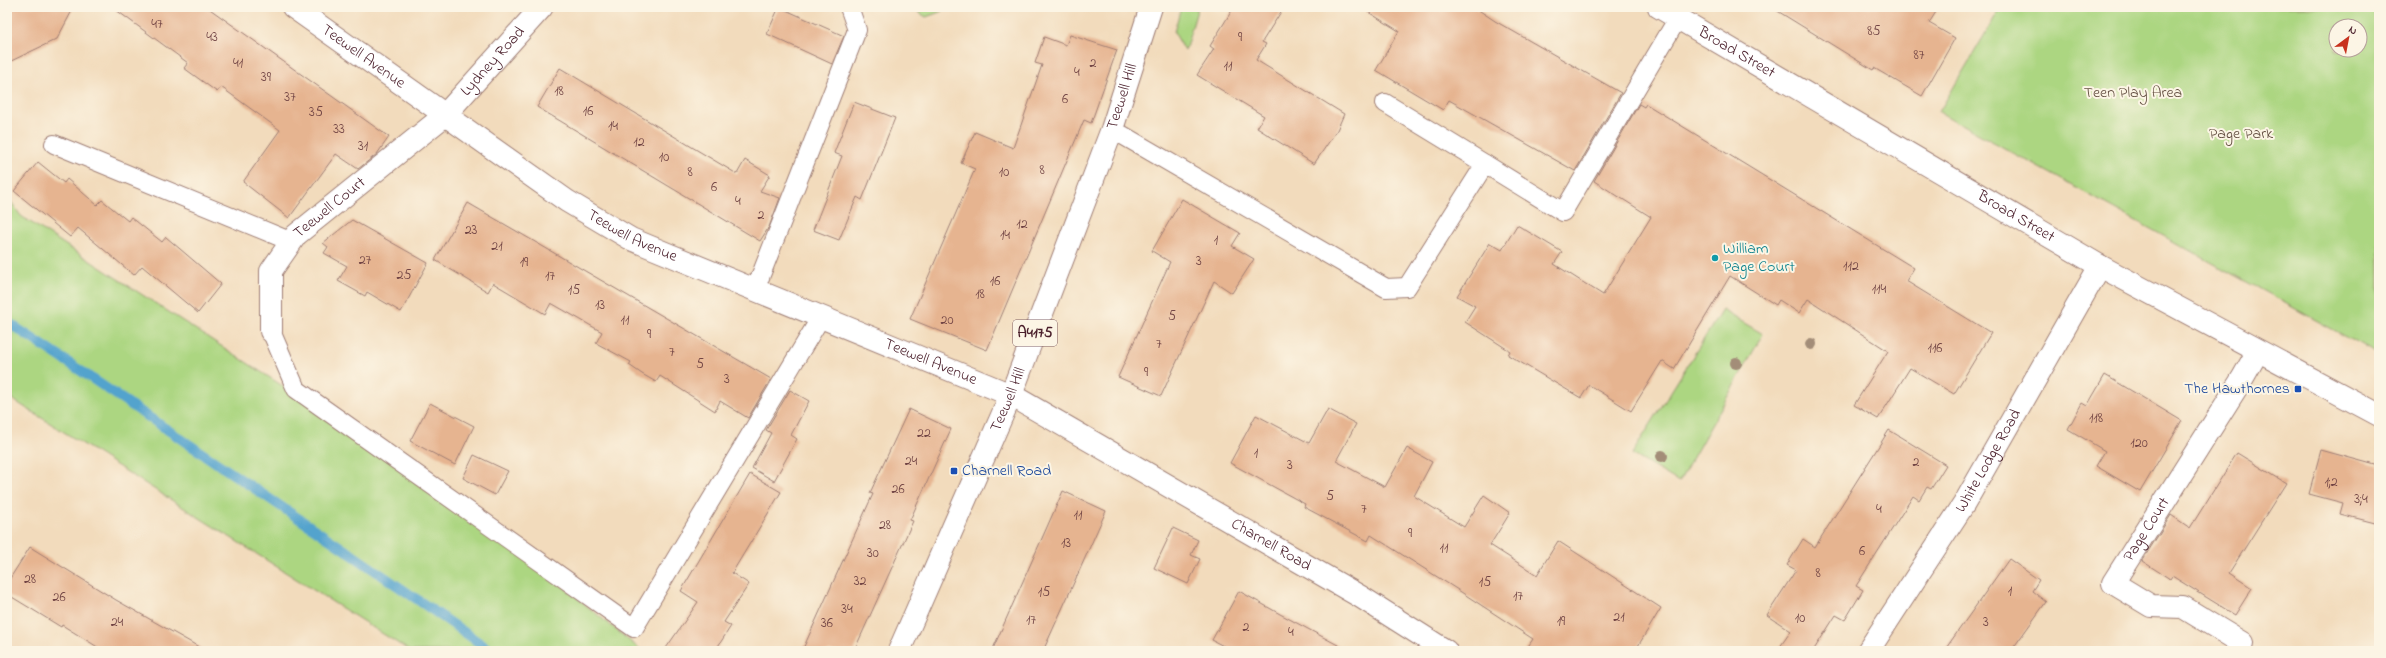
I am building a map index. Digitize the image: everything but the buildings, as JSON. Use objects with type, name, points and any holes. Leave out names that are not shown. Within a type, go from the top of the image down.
[{"type":"street","name":"Teewell Avenue","points":[[293,7],[444,116],[567,201],[631,239],[1011,396]]},
{"type":"street","name":"Lydney Road","points":[[444,116],[542,7]]},
{"type":"street","name":"Teewell Hill","points":[[899,651],[1011,396],[1112,129],[1151,7]]},
{"type":"street","name":"Broad Street","points":[[1659,7],[2100,266],[2379,415]]},
{"type":"street","name":"Teewell Court","points":[[272,331],[271,271],[296,235],[444,116]]},
{"type":"street","name":"White Lodge Road","points":[[1868,651],[1964,504],[2100,266]]},
{"type":"street","name":"Page Court","points":[[2242,643],[2183,607],[2151,606],[2113,583],[2242,379],[2258,351]]},
{"type":"street","name":"Charnell Road","points":[[1011,396],[1361,597],[1446,651]]},
{"type":"lane","points":[[755,290],[857,30],[849,7]]},
{"type":"lane","points":[[1385,103],[1562,212],[1678,18]]},
{"type":"lane","points":[[1112,129],[1386,288],[1407,287],[1485,164]]},
{"type":"lane","points":[[54,144],[292,242]]},
{"type":"lane","points":[[272,331],[296,389],[634,628],[821,317]]},
{"type":"green space","points":[[911,7],[947,7],[940,12],[926,17]]},
{"type":"green space","points":[[1181,7],[1198,7],[1185,51],[1174,32]]},
{"type":"green space","name":"Page Park","points":[[2001,7],[2379,7],[2379,355],[1939,112]]},
{"type":"green space","points":[[7,196],[21,216],[369,442],[516,548],[642,651],[410,651],[7,396]]},
{"type":"green space","points":[[1722,310],[1763,334],[1679,482],[1632,454]]},
{"type":"waterway","points":[[7,322],[340,546],[491,651]]},
{"type":"place","name":"William Page Court","points":[[1715,258]]},
{"type":"place","name":"The Hawthornes","points":[[2298,389]]},
{"type":"place","name":"Charnell Road","points":[[954,471]]},
{"type":"park label","name":"Teen Play Area","points":[[2133,93]]}]
